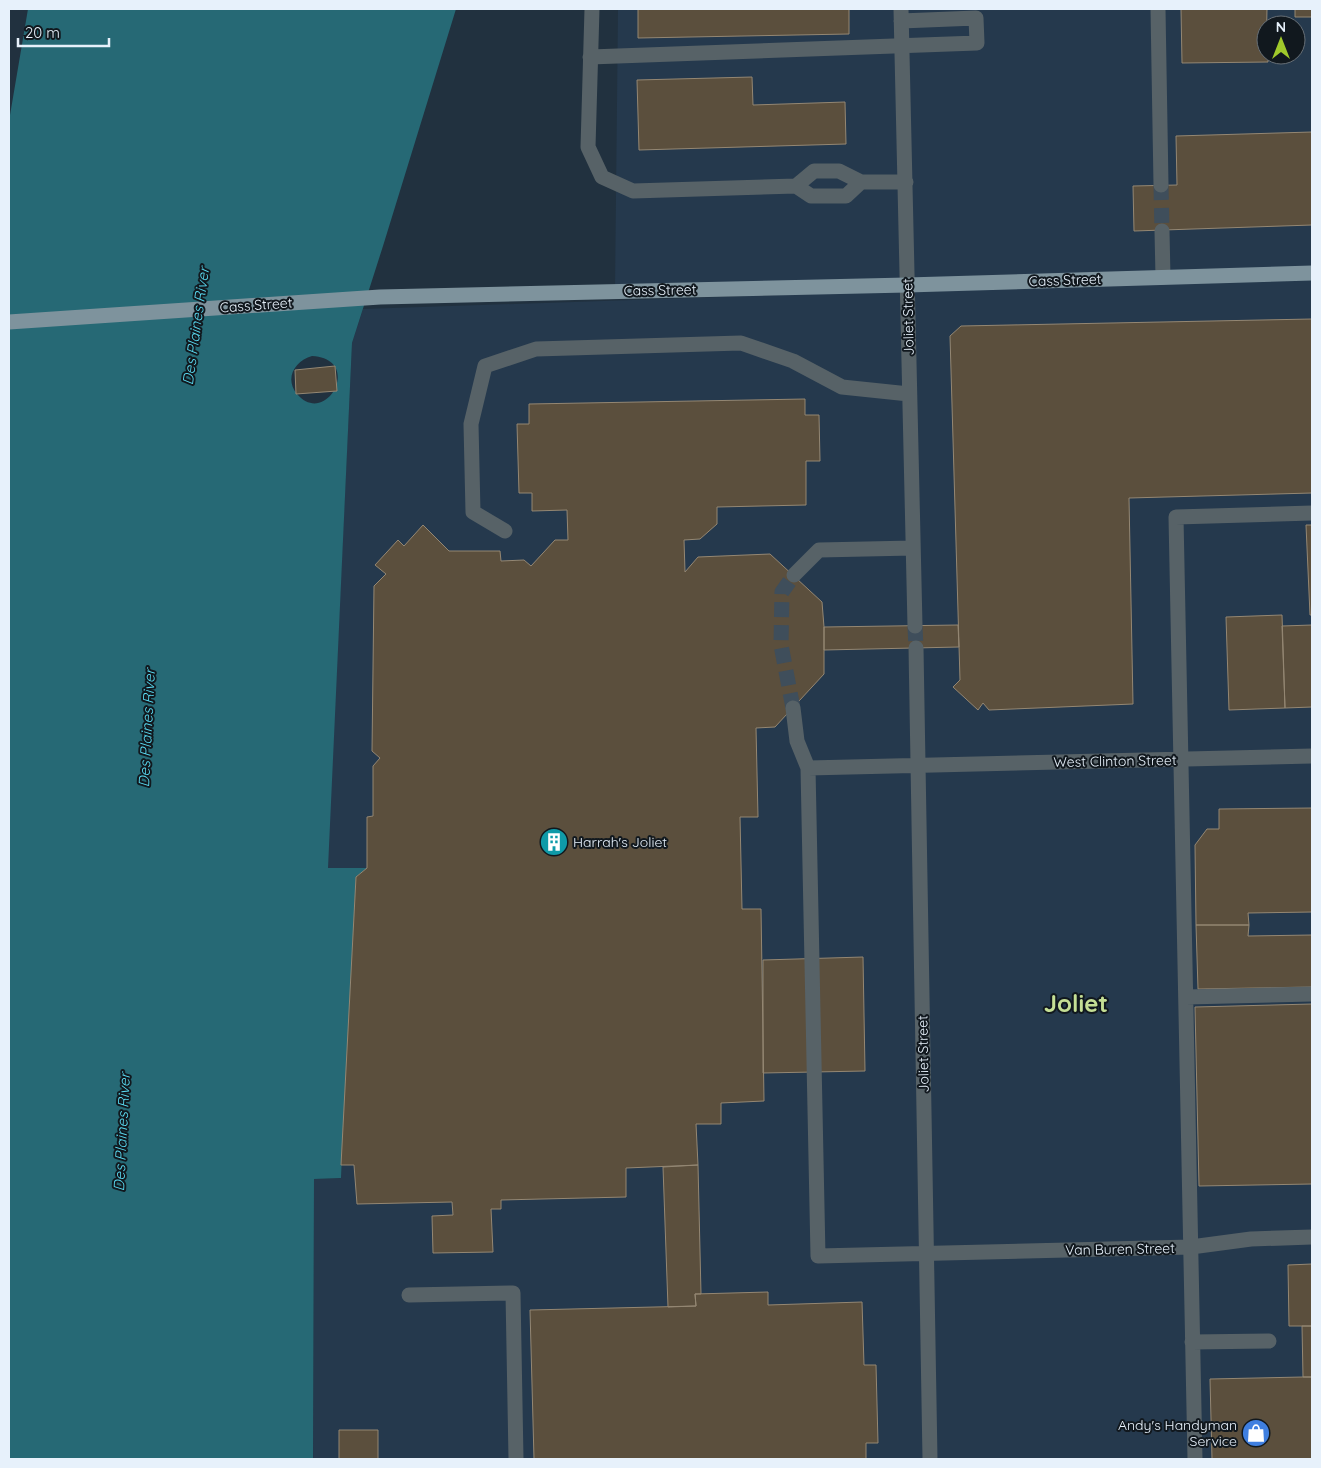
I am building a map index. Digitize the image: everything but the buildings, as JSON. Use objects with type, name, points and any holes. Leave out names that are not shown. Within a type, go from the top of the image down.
[{"type":"main road","name":"Cass Street","points":[[9,322],[380,297],[907,285],[1312,273]]},
{"type":"street","points":[[592,9],[588,147],[602,177],[633,191],[796,186],[810,196],[846,196],[862,182]]},
{"type":"street","points":[[1158,9],[1161,185]]},
{"type":"street","points":[[590,57],[977,43],[976,18],[901,15]]},
{"type":"street","name":"Joliet Street","points":[[901,15],[915,626]]},
{"type":"street","points":[[796,186],[814,171],[839,171],[862,182],[906,182]]},
{"type":"street","points":[[1162,231],[1162,277]]},
{"type":"street","points":[[505,531],[473,512],[471,424],[485,366],[536,349],[741,343],[793,361],[842,387],[909,394]]},
{"type":"street","points":[[1195,1459],[1176,517],[1312,514]]},
{"type":"street","points":[[794,576],[819,550],[913,548]]},
{"type":"street","name":"Joliet Street","points":[[916,648],[930,1459]]},
{"type":"street","points":[[793,708],[797,741],[808,768]]},
{"type":"street","name":"West Clinton Street","points":[[808,768],[1312,756]]},
{"type":"street","name":"Van Buren Street","points":[[808,768],[818,1256],[1190,1247],[1251,1239],[1312,1237]]},
{"type":"street","points":[[1186,997],[1312,994]]},
{"type":"street","points":[[409,1295],[512,1293],[516,1459]]},
{"type":"street","points":[[1192,1342],[1269,1341]]},
{"type":"shaded area","points":[[618,9],[897,9],[904,281],[615,289]]},
{"type":"shaded area","points":[[904,9],[1312,9],[1312,270],[910,280]]},
{"type":"shaded area","points":[[1312,277],[1312,752],[920,763],[911,288]]},
{"type":"shaded area","points":[[902,291],[924,1459],[313,1459],[314,1179],[341,1178],[356,877],[366,868],[327,868],[352,343],[363,309]]},
{"type":"shaded area","points":[[1312,757],[1312,1459],[936,1459],[917,766]]},
{"type":"water","name":"Des Plaines River","points":[[28,9],[456,9],[352,343],[328,868],[367,868],[356,877],[341,1178],[314,1179],[313,1459],[9,1459],[9,121]],"holes":[[[312,356],[327,360],[336,368],[338,378],[335,389],[328,398],[319,403],[308,402],[297,394],[293,388],[291,382],[293,371],[306,358]]]},
{"type":"tunnel","points":[[1161,185],[1162,231]]},
{"type":"tunnel","points":[[793,708],[781,645],[782,592],[794,575]]},
{"type":"tunnel","points":[[915,626],[916,648]]},
{"type":"place","name":"Harrah's Joliet","points":[[554,842]]},
{"type":"place","name":"Andy's Handyman Service","points":[[1256,1433]]},
{"type":"district","name":"Joliet","points":[[1076,1004]]}]
